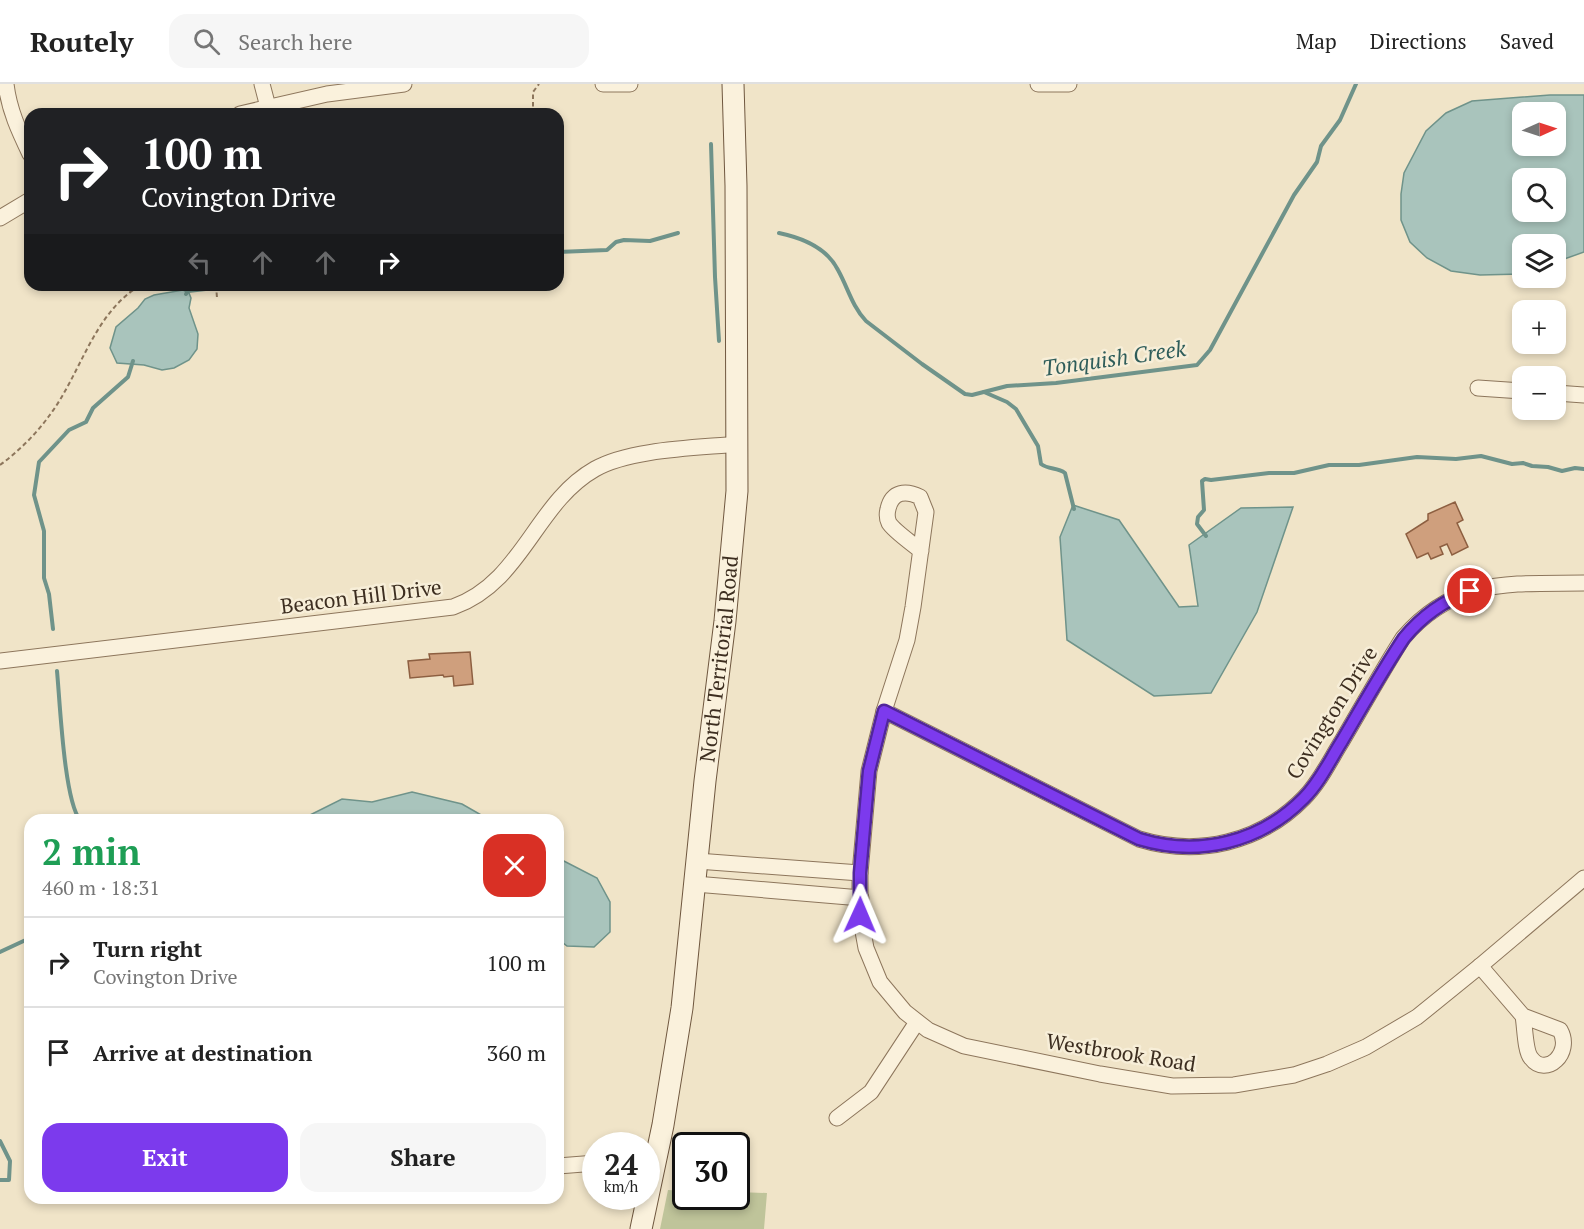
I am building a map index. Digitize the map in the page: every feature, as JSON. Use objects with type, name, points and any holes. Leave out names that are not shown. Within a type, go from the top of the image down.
[{"type":"main road","name":"North Territorial Road","points":[[657,1132],[682,1008],[705,781],[725,621],[737,491],[736,186],[733,84]]},
{"type":"main road","name":"North Territorial Road","points":[[641,1229],[644,1210]]},
{"type":"street","points":[[6,84],[9,103],[24,139]]},
{"type":"street","points":[[262,84],[268,107]]},
{"type":"street","points":[[264,108],[327,94],[404,84]]},
{"type":"street","points":[[603,84],[630,84]]},
{"type":"street","points":[[1038,84],[1069,84]]},
{"type":"street","points":[[0,218],[24,204]]},
{"type":"street","points":[[1478,388],[1512,390]]},
{"type":"street","points":[[1566,394],[1584,395]]},
{"type":"street","name":"Beacon Hill Drive","points":[[0,661],[453,607],[475,598],[495,583],[559,501],[594,470],[613,460],[634,455],[738,444]]},
{"type":"street","name":"Westbrook Road","points":[[921,551],[907,640],[884,711],[869,771],[860,873],[861,929],[873,967],[892,998],[917,1022],[940,1037],[964,1046],[1089,1072],[1172,1086],[1234,1085],[1294,1075],[1366,1047],[1417,1017],[1584,878]]},
{"type":"street","name":"Covington Drive","points":[[884,711],[1139,839],[1176,847],[1216,845],[1241,839],[1264,829],[1304,798],[1322,774],[1404,638],[1433,609],[1456,596],[1485,587],[1504,584],[1584,583]]},
{"type":"street","points":[[697,861],[860,873]]},
{"type":"street","points":[[694,884],[861,898]]},
{"type":"street","points":[[1480,966],[1523,1016]]},
{"type":"street","points":[[837,1118],[871,1092],[917,1022]]},
{"type":"street","points":[[564,1166],[582,1164]]},
{"type":"path","points":[[533,108],[533,92],[538,84]]},
{"type":"path","points":[[216,291],[217,298]]},
{"type":"path","points":[[0,465],[50,416],[97,332],[115,307],[130,292]]},
{"type":"green space","points":[[668,1190],[672,1190],[672,1210],[750,1210],[750,1192],[767,1193],[764,1229],[660,1229]]},
{"type":"water","points":[[1550,95],[1584,95],[1584,252],[1566,258],[1566,234],[1512,234],[1512,274],[1480,275],[1451,271],[1427,258],[1410,242],[1401,220],[1404,173],[1426,131],[1446,113],[1472,101]]},
{"type":"water","points":[[177,291],[189,293],[191,298],[189,308],[198,334],[197,349],[189,360],[174,368],[162,370],[144,365],[117,363],[110,348],[116,327],[145,299]]},
{"type":"water","points":[[1073,505],[1119,520],[1179,607],[1198,606],[1189,545],[1241,508],[1293,507],[1257,612],[1211,693],[1154,696],[1067,640],[1060,537]]},
{"type":"water","points":[[412,792],[462,804],[480,814],[312,814],[342,799],[372,802]]},
{"type":"water","points":[[564,861],[597,878],[610,902],[610,932],[594,947],[567,946],[564,944]]},
{"type":"building","points":[[1455,502],[1463,520],[1457,523],[1468,547],[1452,555],[1447,544],[1440,547],[1443,554],[1431,559],[1428,553],[1417,558],[1406,534],[1428,520],[1428,514]]},
{"type":"building","points":[[470,652],[473,684],[454,686],[453,676],[444,677],[443,675],[410,678],[408,661],[430,659],[429,654]]},
{"type":"waterway","name":"Tonquish Creek","points":[[779,233],[805,241],[828,256],[866,321],[965,394],[972,395],[1007,386],[1056,383],[1197,365],[1210,350],[1294,195],[1317,162],[1321,146],[1340,120],[1356,84]]},
{"type":"waterway","points":[[711,144],[719,341]]},
{"type":"waterway","name":"Tonquish Creek","points":[[564,252],[607,250],[616,242],[624,240],[650,241],[678,233]]},
{"type":"waterway","name":"Tonquish Creek","points":[[53,629],[49,594],[44,578],[44,531],[34,495],[39,462],[69,430],[86,422],[93,408],[128,377],[133,361]]},
{"type":"waterway","points":[[984,392],[1007,402],[1016,409],[1038,446],[1041,464],[1065,473],[1074,509]]},
{"type":"waterway","points":[[1206,536],[1197,524],[1198,517],[1204,510],[1202,481],[1205,479],[1294,473],[1329,465],[1359,465],[1417,457],[1456,459],[1481,456],[1512,464],[1523,463],[1562,471],[1575,468],[1584,469]]},
{"type":"waterway","name":"Tonquish Creek","points":[[57,671],[66,772],[77,814]]},
{"type":"waterway","name":"Tonquish Creek","points":[[0,952],[24,941]]},
{"type":"waterway","name":"Tonquish Creek","points":[[0,1141],[10,1161],[9,1180],[0,1180]]},
{"type":"route","points":[[860,915],[860,873],[869,771],[884,711],[1139,839],[1176,847],[1194,848],[1216,845],[1241,839],[1264,829],[1304,798],[1314,787],[1396,650],[1412,628],[1433,609],[1470,591]]}]
